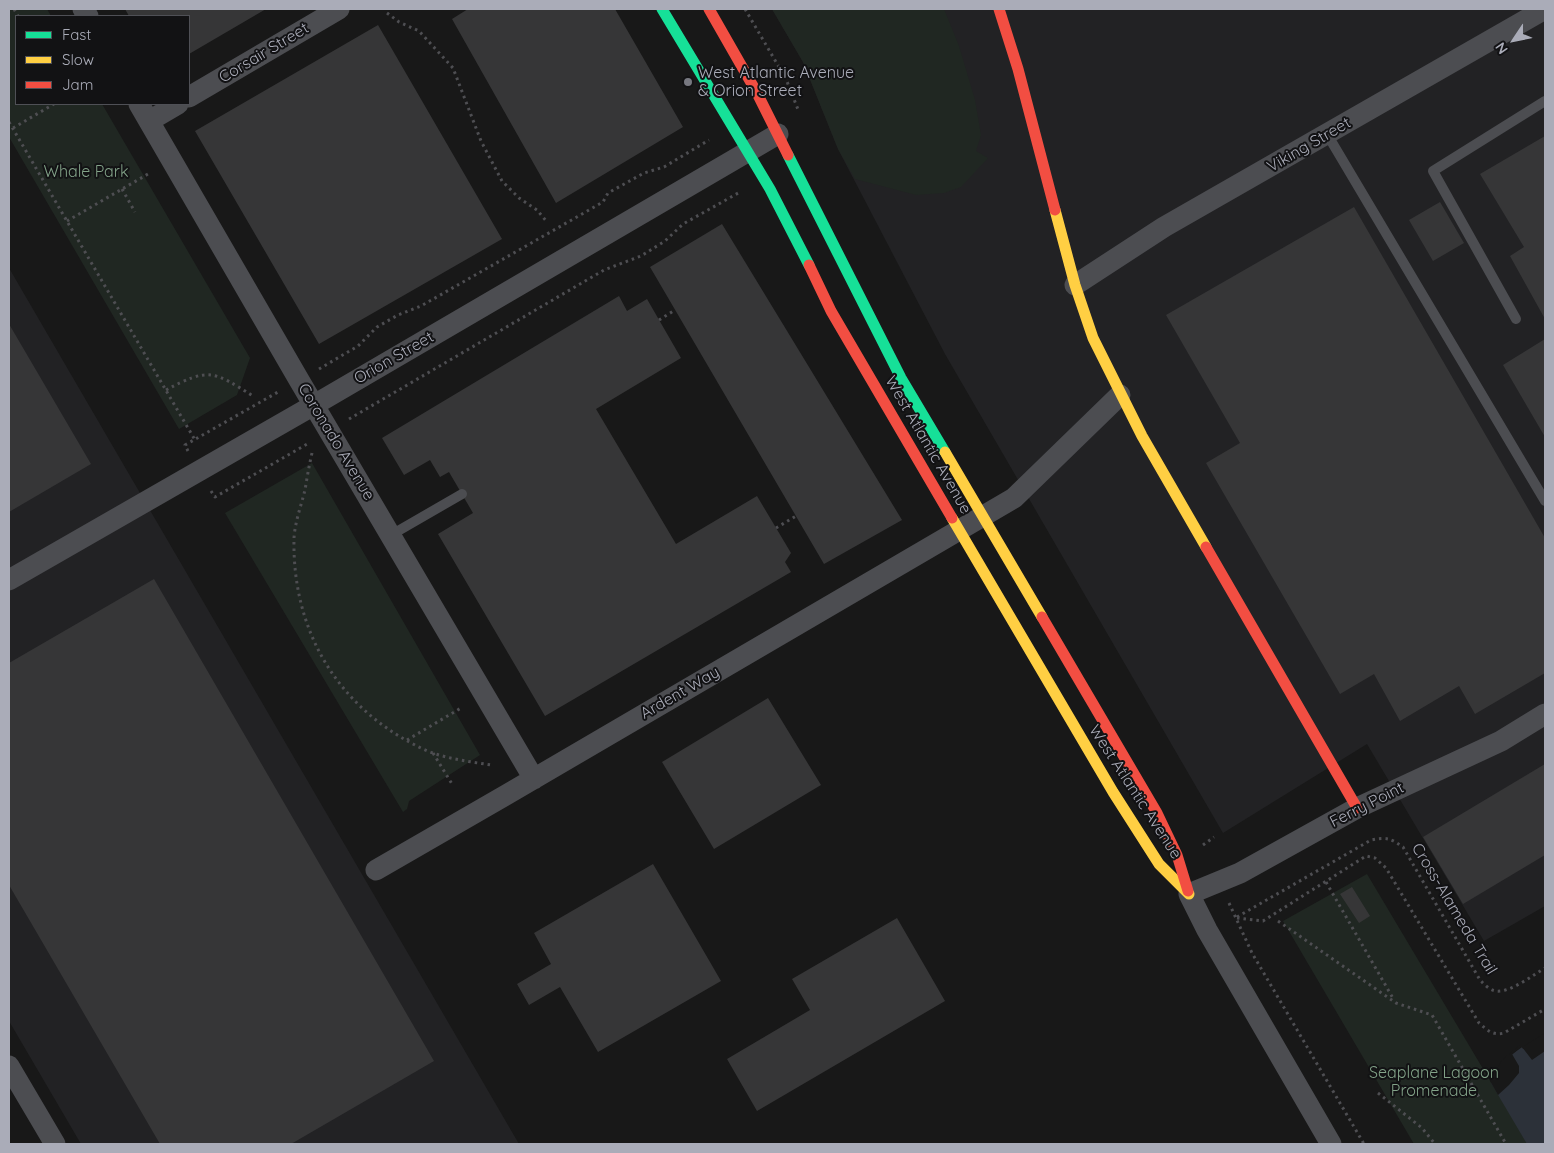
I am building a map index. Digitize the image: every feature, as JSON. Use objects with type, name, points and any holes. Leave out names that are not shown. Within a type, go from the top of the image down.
[{"type":"street","name":"Corsair Street","points":[[190,97],[339,9]]},
{"type":"street","name":"West Atlantic Avenue","points":[[662,9],[717,103],[749,151],[793,231],[831,311],[1113,792],[1159,864],[1189,894]]},
{"type":"street","name":"West Atlantic Avenue","points":[[709,9],[757,93],[901,378],[984,516],[1157,813],[1177,855],[1189,894]]},
{"type":"street","points":[[998,9],[1018,69],[1075,285],[1093,338],[1142,436],[1357,808]]},
{"type":"street","name":"Viking Street","points":[[1075,285],[1164,228],[1545,9]]},
{"type":"street","points":[[144,113],[174,105]]},
{"type":"street","name":"Coronado Avenue","points":[[144,113],[534,779]]},
{"type":"street","name":"Orion Street","points":[[9,580],[314,405],[778,134]]},
{"type":"street","name":"Ardent Way","points":[[376,870],[1014,498],[1120,395]]},
{"type":"street","name":"Ferry Point","points":[[1189,894],[1240,873],[1357,808],[1501,741],[1545,714]]},
{"type":"street","points":[[1189,894],[1207,930],[1331,1144]]},
{"type":"street","points":[[9,1066],[55,1144]]},
{"type":"lane","points":[[1516,319],[1433,171],[1545,102]]},
{"type":"lane","points":[[1327,134],[1545,501]]},
{"type":"lane","points":[[391,535],[462,494]]},
{"type":"path","points":[[387,13],[399,22],[418,31],[453,68],[481,141],[502,181],[519,198],[537,210],[547,222]]},
{"type":"path","points":[[12,128],[52,105]]},
{"type":"path","points":[[9,122],[195,440]]},
{"type":"path","points":[[317,370],[358,346],[377,326],[421,306],[603,202],[608,193],[644,173],[664,167],[715,136]]},
{"type":"path","points":[[67,221],[148,174]]},
{"type":"path","points":[[344,422],[604,270],[641,256],[665,241],[683,224],[746,188]]},
{"type":"path","points":[[122,189],[135,212]]},
{"type":"path","points":[[659,320],[675,310]]},
{"type":"path","points":[[166,390],[199,374],[212,374],[229,381],[253,396]]},
{"type":"path","points":[[199,471],[215,497],[313,440]]},
{"type":"path","points":[[312,453],[294,537],[299,595],[306,622],[330,672],[346,693],[369,714],[416,746],[460,760],[491,765]]},
{"type":"path","points":[[776,528],[796,516]]},
{"type":"path","points":[[407,740],[460,708]]},
{"type":"path","points":[[433,752],[452,784]]},
{"type":"path","points":[[1202,846],[1214,837]]},
{"type":"path","name":"Cross-Alameda Trail","points":[[1236,918],[1371,840],[1384,837],[1393,839],[1403,847],[1480,980],[1488,988],[1496,991],[1506,990],[1545,968]]},
{"type":"path","points":[[1236,918],[1263,921],[1366,856],[1375,858],[1386,868],[1479,1023],[1489,1031],[1499,1034],[1504,1033],[1545,1009]]},
{"type":"path","points":[[1326,882],[1396,1003]]},
{"type":"path","points":[[1236,918],[1252,953],[1364,1144]]},
{"type":"path","points":[[1278,921],[1396,1003],[1432,1015],[1506,1144]]},
{"type":"path","points":[[1378,1093],[1422,1128],[1435,1144]]},
{"type":"shaded area","points":[[772,9],[1545,9],[1545,906],[1484,941],[1367,744],[1223,833],[945,354],[838,149],[803,62]]},
{"type":"shaded area","points":[[9,268],[519,1144],[81,1144],[9,1021]]},
{"type":"shaded area","points":[[1545,1036],[1545,1144],[1527,1144],[1491,1083],[1501,1067],[1512,1055],[1522,1047],[1523,1049]]},
{"type":"green space","name":"Whale Park","points":[[9,9],[47,9],[50,15],[15,15],[15,105],[103,105],[250,358],[237,395],[179,429],[9,137]]},
{"type":"green space","points":[[772,9],[944,9],[959,46],[975,100],[981,135],[976,151],[988,158],[961,187],[944,193],[916,195],[855,179],[838,149],[803,62]]},
{"type":"green space","points":[[312,463],[480,755],[409,801],[407,809],[403,812],[225,513]]},
{"type":"green space","name":"Seaplane Lagoon Promenade","points":[[1367,874],[1498,1094],[1545,1144],[1414,1144],[1283,921]]},
{"type":"pier","points":[[1545,1033],[1545,1051],[1532,1060],[1522,1047],[1512,1054],[1519,1066],[1519,1073],[1498,1095],[1490,1081],[1502,1060],[1520,1045],[1524,1046]]},
{"type":"building","points":[[125,9],[266,9],[190,53],[190,15],[128,15]]},
{"type":"building","points":[[468,9],[615,9],[683,127],[556,203],[452,19]]},
{"type":"building","points":[[378,25],[502,239],[319,344],[195,131]]},
{"type":"building","points":[[1545,136],[1545,319],[1510,256],[1524,247],[1480,174]]},
{"type":"building","points":[[1440,202],[1464,243],[1433,261],[1409,220]]},
{"type":"building","points":[[1354,207],[1545,538],[1545,673],[1475,714],[1459,686],[1400,721],[1374,674],[1340,694],[1206,463],[1240,443],[1166,315]]},
{"type":"building","points":[[722,224],[902,520],[824,564],[650,267]]},
{"type":"building","points":[[619,296],[627,311],[647,299],[681,358],[596,409],[676,544],[757,496],[791,553],[785,562],[791,572],[545,716],[438,534],[473,513],[449,472],[440,477],[430,460],[404,475],[382,438]]},
{"type":"building","points":[[9,324],[91,464],[9,512]]},
{"type":"building","points":[[1545,339],[1545,437],[1503,365]]},
{"type":"building","points":[[154,579],[434,1061],[291,1144],[160,1144],[9,885],[9,663]]},
{"type":"building","points":[[768,698],[821,785],[714,849],[662,762]]},
{"type":"building","points":[[1545,764],[1545,855],[1463,904],[1423,837]]},
{"type":"building","points":[[653,864],[721,981],[598,1052],[560,987],[529,1005],[517,984],[551,964],[534,933]]},
{"type":"building","points":[[1352,887],[1370,916],[1359,923],[1340,894]]},
{"type":"building","points":[[897,918],[945,1001],[757,1111],[727,1059],[810,1010],[792,979]]},
{"type":"traffic: fast","points":[[662,9],[770,189],[809,265]]},
{"type":"traffic: fast","points":[[788,155],[901,378],[945,452]]},
{"type":"traffic: slow","points":[[1055,210],[1075,285],[1093,338],[1142,436],[1206,547]]},
{"type":"traffic: slow","points":[[945,452],[1042,617]]},
{"type":"traffic: slow","points":[[952,518],[1113,792],[1159,864],[1189,894]]},
{"type":"traffic: jam","points":[[709,9],[757,93],[788,155]]},
{"type":"traffic: jam","points":[[999,9],[1018,69],[1055,210]]},
{"type":"traffic: jam","points":[[809,265],[831,311],[952,518]]},
{"type":"traffic: jam","points":[[1206,547],[1357,808]]},
{"type":"traffic: jam","points":[[1042,617],[1157,813],[1177,855],[1188,891]]},
{"type":"place","name":"West Atlantic Avenue & Orion Street","points":[[688,82]]}]
